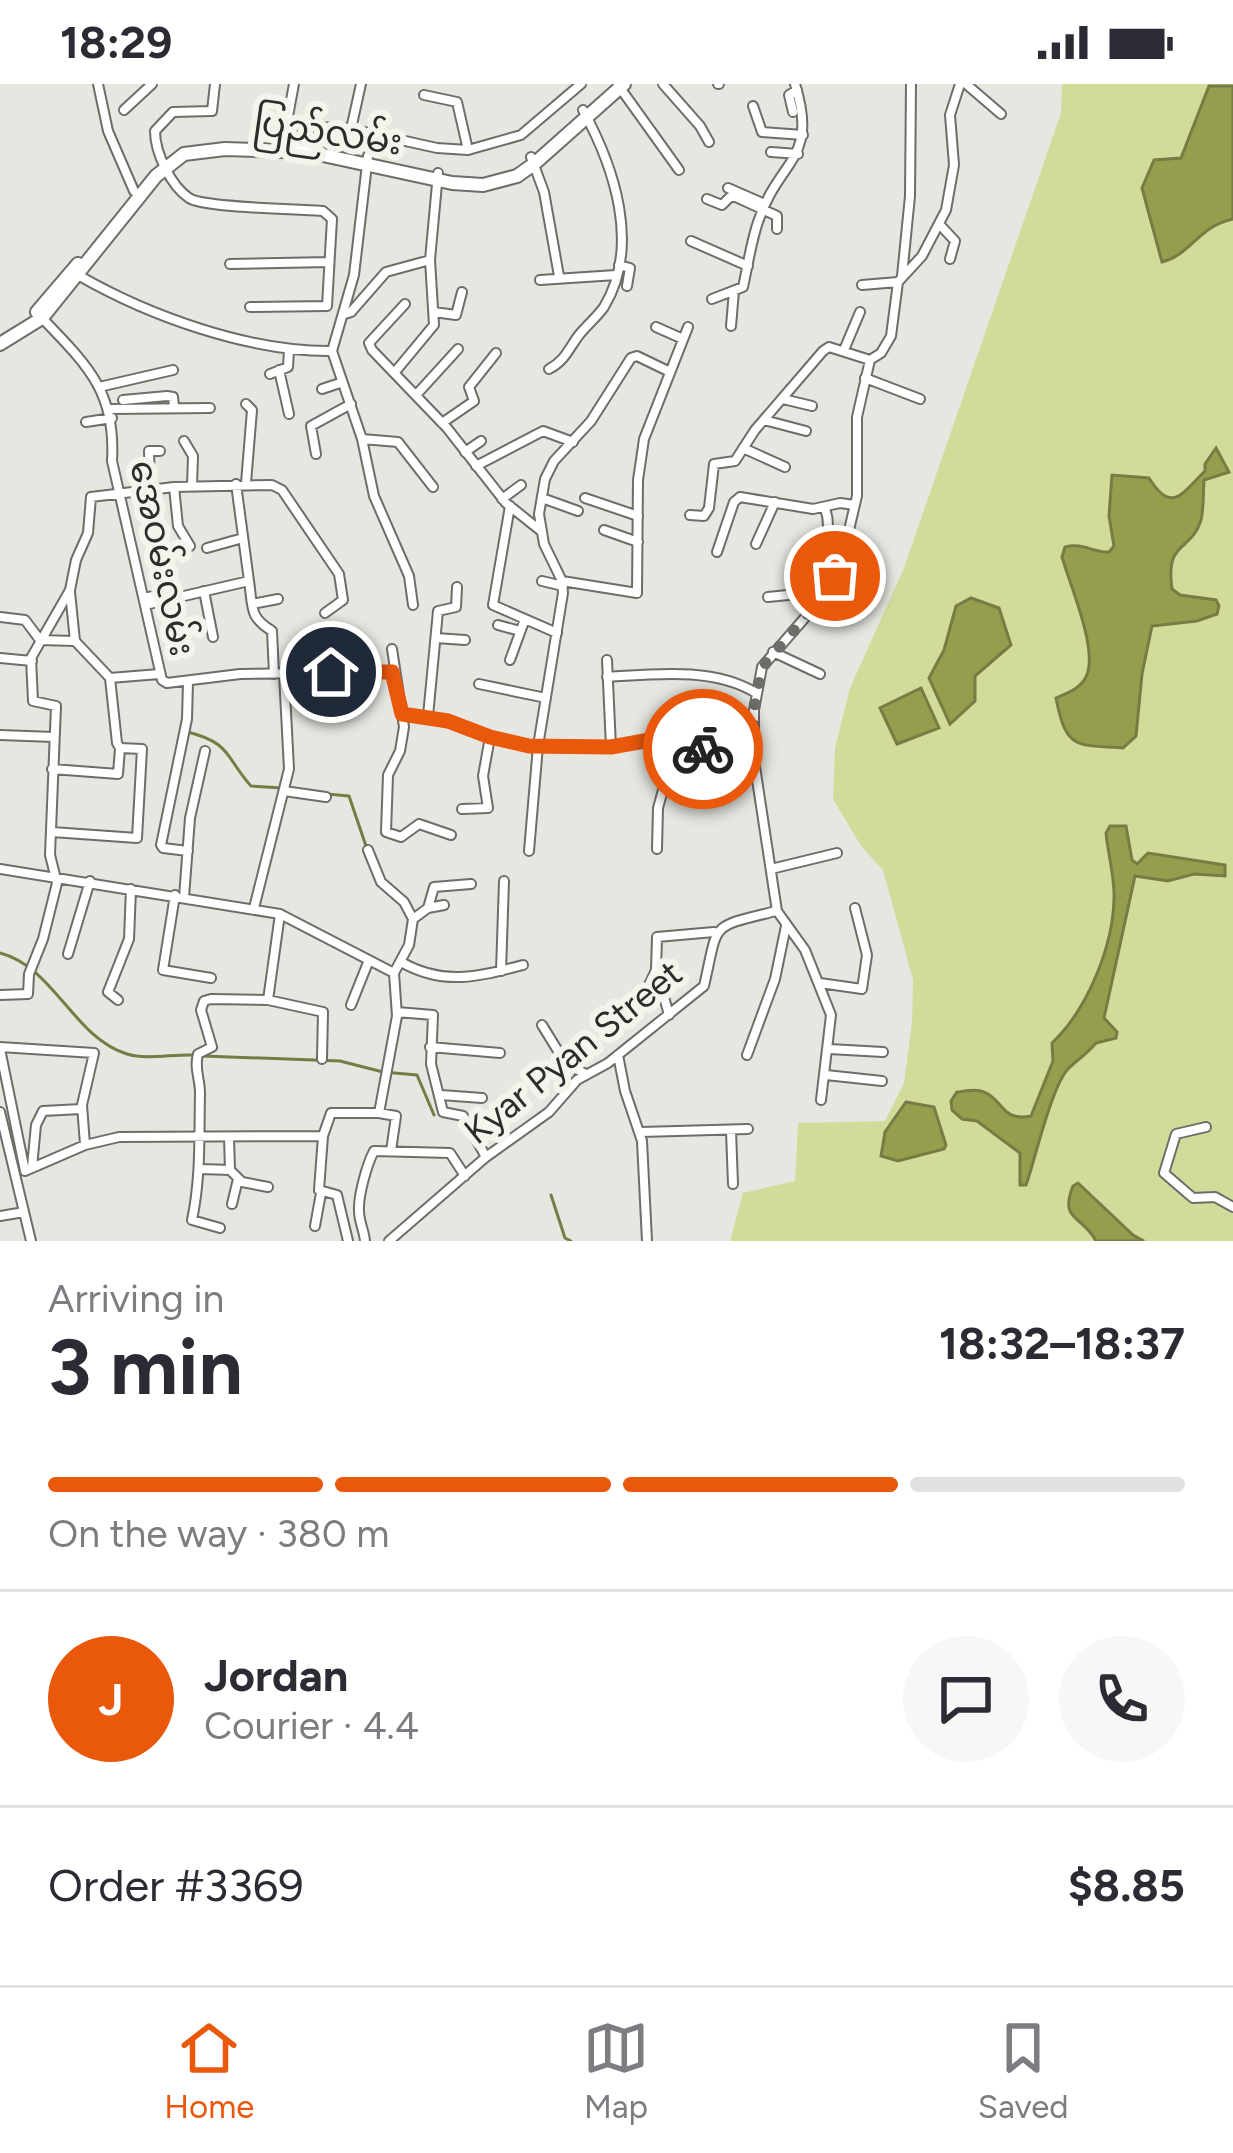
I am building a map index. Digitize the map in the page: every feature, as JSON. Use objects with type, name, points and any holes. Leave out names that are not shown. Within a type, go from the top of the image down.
[{"type":"highway","name":"ပြည်လမ်း","points":[[164,164],[196,144],[283,143],[437,177],[495,175],[533,160],[618,85]]},
{"type":"highway","name":"ပြည်လမ်း","points":[[164,164],[184,154],[225,149],[368,160]]},
{"type":"highway","points":[[0,340],[39,315],[164,164]]},
{"type":"street","points":[[98,84],[108,131],[137,193]]},
{"type":"street","points":[[124,110],[152,84]]},
{"type":"street","points":[[214,84],[212,111],[172,112],[154,140],[177,185],[196,202],[332,219],[329,304],[250,307]]},
{"type":"street","points":[[283,143],[294,84]]},
{"type":"street","points":[[351,129],[361,84]]},
{"type":"street","points":[[285,125],[351,129],[468,150],[521,136],[581,84]]},
{"type":"street","points":[[663,84],[709,142]]},
{"type":"street","points":[[821,1100],[831,1015],[805,950],[777,911],[754,760],[756,693],[762,667],[772,652],[829,590],[845,547],[855,505],[857,417],[865,378],[870,360],[887,346],[900,280],[910,196],[911,84]]},
{"type":"street","points":[[862,285],[900,280],[922,256],[940,225],[953,182],[955,149],[949,126],[963,84],[1001,114]]},
{"type":"street","points":[[618,85],[679,170]]},
{"type":"street","points":[[794,112],[789,94],[796,87]]},
{"type":"street","points":[[712,299],[743,287],[764,207],[776,179],[799,154],[803,135],[796,87]]},
{"type":"street","points":[[424,95],[457,103],[468,150]]},
{"type":"street","points":[[753,106],[762,132],[803,135]]},
{"type":"street","points":[[549,369],[561,363],[602,310],[618,270],[617,195],[604,149],[585,114]]},
{"type":"street","points":[[771,152],[799,154]]},
{"type":"street","points":[[368,160],[360,239],[332,351],[362,439],[374,496],[409,576],[413,605]]},
{"type":"street","points":[[533,160],[544,192],[559,276]]},
{"type":"street","points":[[394,372],[434,326],[430,260],[437,177]]},
{"type":"street","points":[[728,188],[778,218],[777,229]]},
{"type":"street","points":[[707,199],[722,205],[736,197],[764,207]]},
{"type":"street","points":[[940,225],[955,241],[950,259]]},
{"type":"street","points":[[691,241],[748,266]]},
{"type":"street","points":[[344,314],[386,272],[430,260]]},
{"type":"street","points":[[230,264],[329,262]]},
{"type":"street","points":[[540,280],[629,268],[627,286]]},
{"type":"street","points":[[75,273],[174,320],[290,350],[332,351]]},
{"type":"street","points":[[730,326],[734,291]]},
{"type":"street","points":[[434,312],[456,315],[462,292]]},
{"type":"street","points":[[405,304],[369,343],[506,502],[542,532]]},
{"type":"street","points":[[844,350],[860,312]]},
{"type":"street","name":"အေဝမ်းလမ်း","points":[[39,315],[83,361],[111,414],[112,461],[159,674],[167,683],[392,672]]},
{"type":"street","points":[[656,327],[683,339]]},
{"type":"street","points":[[542,581],[636,594],[644,439],[688,327]]},
{"type":"street","points":[[690,515],[704,516],[710,508],[714,464],[732,464],[823,351],[829,346],[870,360]]},
{"type":"street","points":[[417,394],[458,349]]},
{"type":"street","points":[[289,414],[275,372],[288,367],[290,350]]},
{"type":"street","points":[[442,423],[474,400],[469,386],[496,353]]},
{"type":"street","points":[[529,851],[538,746],[562,583],[548,558],[542,532],[545,479],[634,357],[668,371]]},
{"type":"street","points":[[99,387],[173,370]]},
{"type":"street","points":[[865,378],[920,399]]},
{"type":"street","points":[[322,389],[340,383]]},
{"type":"street","points":[[123,400],[167,396],[173,398],[174,406]]},
{"type":"street","points":[[783,399],[812,406]]},
{"type":"street","points":[[246,404],[252,410],[241,483],[243,538],[252,604],[259,625],[272,632],[289,738],[285,788],[254,908]]},
{"type":"street","points":[[316,454],[311,426],[350,404]]},
{"type":"street","points":[[86,422],[174,406],[210,408]]},
{"type":"street","points":[[764,420],[806,430]]},
{"type":"street","points":[[476,466],[543,431],[573,442]]},
{"type":"street","points":[[362,439],[398,442],[433,487]]},
{"type":"street","points":[[184,441],[193,456],[192,486]]},
{"type":"street","points":[[465,452],[481,441]]},
{"type":"street","points":[[742,448],[785,467]]},
{"type":"street","points":[[150,489],[149,452],[160,452]]},
{"type":"street","points":[[52,769],[118,774],[120,748],[110,678],[75,641],[70,590],[88,533],[91,497],[174,487],[272,485],[282,490],[339,574],[343,600],[326,613]]},
{"type":"street","points":[[521,485],[506,502],[493,601],[557,633]]},
{"type":"street","points":[[174,487],[178,526],[190,546]]},
{"type":"street","points":[[717,552],[735,500],[749,496],[814,509],[855,505]]},
{"type":"street","points":[[542,498],[578,511]]},
{"type":"street","points":[[585,498],[638,515]]},
{"type":"street","points":[[756,544],[776,502]]},
{"type":"street","points":[[767,597],[798,594],[817,568],[830,529],[825,508]]},
{"type":"street","points":[[604,530],[638,542]]},
{"type":"street","points":[[207,548],[243,538]]},
{"type":"street","points":[[144,602],[249,581]]},
{"type":"street","points":[[428,716],[438,611],[456,607],[458,587]]},
{"type":"street","points":[[0,995],[28,994],[29,974],[53,905],[56,706],[34,701],[32,661],[70,590]]},
{"type":"street","points":[[144,602],[176,591]]},
{"type":"street","points":[[204,591],[213,637]]},
{"type":"street","points":[[252,604],[278,599]]},
{"type":"street","points":[[0,617],[25,620],[40,640]]},
{"type":"street","points":[[510,660],[525,619]]},
{"type":"street","points":[[498,625],[520,631]]},
{"type":"street","points":[[436,638],[465,640]]},
{"type":"street","points":[[40,640],[75,641]]},
{"type":"street","points":[[392,650],[403,740],[388,776],[386,832],[401,837],[419,824],[451,835]]},
{"type":"street","points":[[772,652],[820,674]]},
{"type":"street","points":[[0,658],[32,661]]},
{"type":"street","points":[[607,661],[611,747]]},
{"type":"street","points":[[110,678],[159,674]]},
{"type":"street","points":[[607,677],[728,679],[756,693]]},
{"type":"street","points":[[188,682],[187,719],[161,845],[188,851]]},
{"type":"street","points":[[479,684],[546,698]]},
{"type":"street","points":[[402,714],[428,716],[490,737],[538,746],[611,747],[650,740],[754,760]]},
{"type":"street","points":[[0,735],[54,737]]},
{"type":"street","points":[[462,809],[488,808],[483,776],[490,737]]},
{"type":"street","points":[[657,849],[658,808],[676,743]]},
{"type":"street","points":[[52,832],[137,838],[142,749],[120,748]]},
{"type":"street","points":[[205,751],[163,970],[211,978]]},
{"type":"street","points":[[285,788],[326,797]]},
{"type":"street","points":[[368,850],[381,882],[404,902],[413,919],[409,945],[394,973],[397,1012],[379,1113]]},
{"type":"street","points":[[771,869],[837,853]]},
{"type":"street","points":[[0,869],[280,914],[394,973]]},
{"type":"street","points":[[68,953],[90,881]]},
{"type":"street","points":[[502,971],[504,881]]},
{"type":"street","points":[[428,908],[434,887],[471,884]]},
{"type":"street","points":[[118,1000],[108,992],[129,939],[131,889]]},
{"type":"street","points":[[413,919],[428,908],[444,905]]},
{"type":"street","points":[[818,983],[862,989],[867,955],[855,908]]},
{"type":"street","points":[[669,1016],[656,970],[657,937],[711,934],[777,911]]},
{"type":"street","points":[[268,1000],[280,914]]},
{"type":"street","points":[[747,1055],[776,979],[786,925]]},
{"type":"street","name":"Kyar Pyan Street","points":[[389,1241],[486,1157],[549,1112],[586,1074],[618,1055],[704,986],[713,937],[721,928]]},
{"type":"street","points":[[352,1005],[369,960]]},
{"type":"street","points":[[401,962],[440,978],[523,965]]},
{"type":"street","points":[[641,1002],[656,970]]},
{"type":"street","points":[[220,1228],[192,1220],[202,1168],[197,1056],[212,1047],[201,1010],[204,1001],[268,1000],[321,1010],[322,1059]]},
{"type":"street","points":[[397,1012],[433,1015],[430,1047],[444,1113],[464,1116],[486,1157]]},
{"type":"street","points":[[542,1025],[566,1064],[586,1074]]},
{"type":"street","points":[[430,1047],[500,1053]]},
{"type":"street","points":[[85,1145],[82,1109],[94,1053],[0,1048],[25,1171],[85,1145],[119,1138],[323,1136]]},
{"type":"street","points":[[829,1048],[883,1052]]},
{"type":"street","points":[[618,1055],[640,1132],[647,1241]]},
{"type":"street","points":[[826,1076],[882,1082]]},
{"type":"street","points":[[441,1095],[482,1097]]},
{"type":"street","points":[[32,1167],[36,1125],[43,1111],[82,1109]]},
{"type":"street","points":[[0,1112],[31,1241]]},
{"type":"street","points":[[314,1226],[323,1136],[331,1113],[396,1116],[391,1150]]},
{"type":"street","points":[[1206,1127],[1176,1134],[1164,1173],[1193,1198],[1215,1197],[1233,1207]]},
{"type":"street","points":[[640,1132],[748,1130]]},
{"type":"street","points":[[731,1131],[733,1184]]},
{"type":"street","points":[[229,1137],[230,1170],[238,1179],[268,1187]]},
{"type":"street","points":[[364,1241],[358,1210],[374,1151],[449,1153],[465,1176]]},
{"type":"street","points":[[202,1168],[230,1170]]},
{"type":"street","points":[[232,1204],[238,1179]]},
{"type":"street","points":[[321,1192],[337,1195],[348,1241]]},
{"type":"street","points":[[0,1216],[24,1212]]},
{"type":"shaded area","points":[[1062,84],[1233,84],[1233,1241],[730,1241],[743,1193],[795,1181],[798,1123],[885,1121],[904,1083],[913,980],[883,870],[861,846],[833,799],[835,748],[850,688],[904,568],[1061,113]]},
{"type":"shaded area","points":[[1209,86],[1233,86],[1233,219],[1211,228],[1162,262],[1142,188],[1154,160],[1181,158]]},
{"type":"shaded area","points":[[1216,448],[1229,472],[1204,480],[1201,520],[1175,554],[1171,573],[1172,589],[1180,595],[1216,600],[1217,614],[1152,626],[1136,736],[1123,748],[1075,741],[1064,727],[1056,698],[1086,677],[1089,651],[1062,557],[1065,547],[1109,552],[1114,546],[1109,516],[1112,475],[1149,478],[1164,496],[1177,497],[1205,471]]},
{"type":"shaded area","points":[[971,598],[999,608],[1011,645],[975,676],[975,701],[950,724],[929,678],[944,650],[956,606]]},
{"type":"shaded area","points":[[921,688],[939,728],[897,744],[880,708]]},
{"type":"shaded area","points":[[1110,826],[1126,826],[1132,860],[1137,864],[1148,853],[1225,865],[1225,876],[1194,874],[1168,881],[1135,876],[1104,1018],[1117,1032],[1116,1038],[1096,1043],[1063,1077],[1026,1185],[1020,1185],[1020,1153],[977,1121],[962,1119],[952,1110],[951,1101],[957,1092],[981,1091],[1010,1114],[1031,1116],[1053,1061],[1052,1043],[1087,996],[1109,937],[1114,899],[1106,833]]},
{"type":"shaded area","points":[[906,1102],[934,1107],[944,1149],[898,1161],[881,1156],[885,1132]]},
{"type":"shaded area","points":[[1078,1183],[1144,1241],[1096,1241],[1070,1212],[1069,1197]]},
{"type":"waterway","points":[[184,731],[220,746],[251,786],[282,788]]},
{"type":"waterway","points":[[327,794],[349,796],[366,846]]},
{"type":"waterway","points":[[0,953],[35,972],[109,1046],[135,1056],[194,1055]]},
{"type":"waterway","points":[[203,1056],[340,1061],[417,1075],[434,1115]]},
{"type":"waterway","points":[[551,1195],[565,1238],[571,1241]]},
{"type":"way so far","points":[[703,749],[754,760],[754,710],[762,667],[829,590],[835,576]]},
{"type":"route","points":[[331,672],[392,672],[402,714],[448,721],[504,741],[581,748],[650,740],[703,749]]}]
